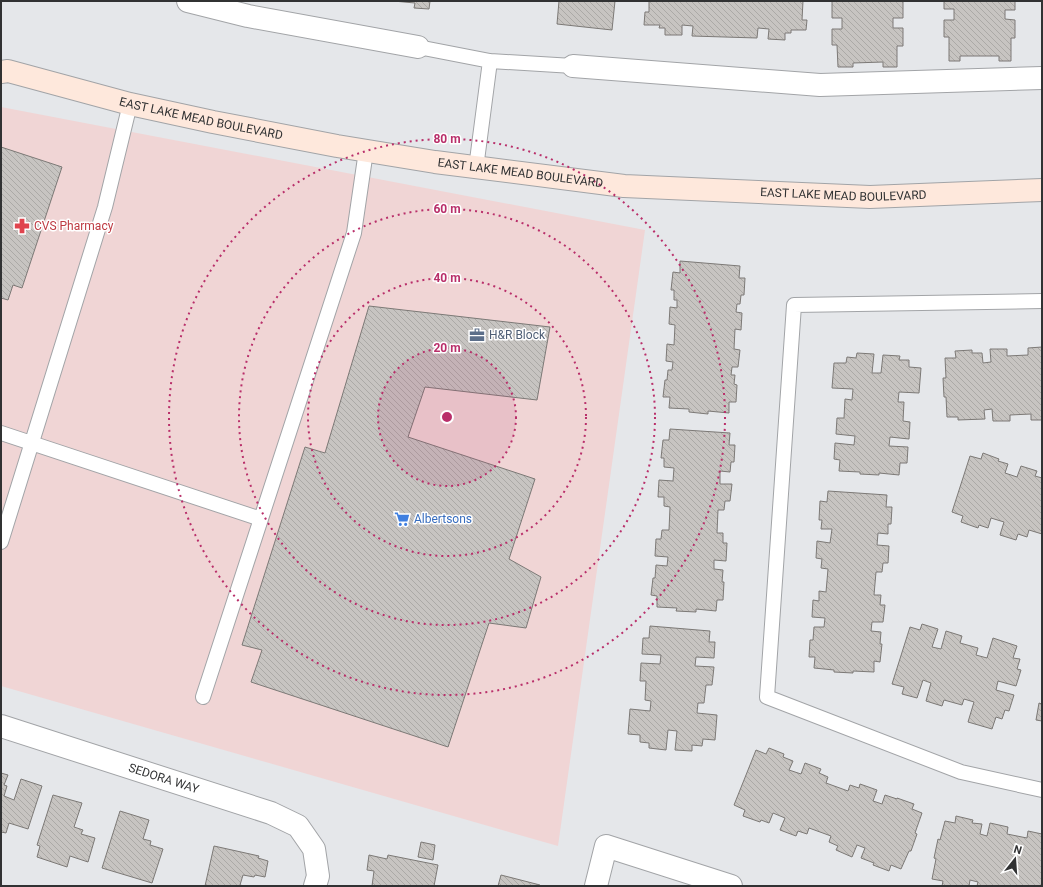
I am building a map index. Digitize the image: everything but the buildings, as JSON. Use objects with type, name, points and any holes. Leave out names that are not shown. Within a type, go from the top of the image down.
[{"type":"main road","name":"EAST LAKE MEAD BOULEVARD","points":[[4,69],[130,104],[213,122],[366,151],[476,168],[624,186],[870,197],[1042,190]]},
{"type":"street","points":[[188,1],[248,16],[418,47]]},
{"type":"street","points":[[572,66],[820,85],[1042,78]]},
{"type":"street","name":"SEDORA WAY","points":[[1,726],[271,813],[298,826],[314,849],[318,876],[315,886]]},
{"type":"street","points":[[596,886],[606,846],[731,886]]},
{"type":"lane","points":[[418,47],[490,61],[572,66]]},
{"type":"lane","points":[[476,168],[490,61]]},
{"type":"lane","points":[[1,542],[105,207],[130,104]]},
{"type":"lane","points":[[203,698],[354,233],[366,151]]},
{"type":"lane","points":[[1042,301],[794,305],[767,697],[961,772],[1042,790]]},
{"type":"lane","points":[[1,433],[261,519]]},
{"type":"shaded area","points":[[1,107],[645,230],[558,846],[1,686]]},
{"type":"place","name":"CVS Pharmacy","points":[[22,226]]},
{"type":"place","name":"H&R Block","points":[[477,335]]},
{"type":"place","name":"Albertsons","points":[[402,519]]}]
